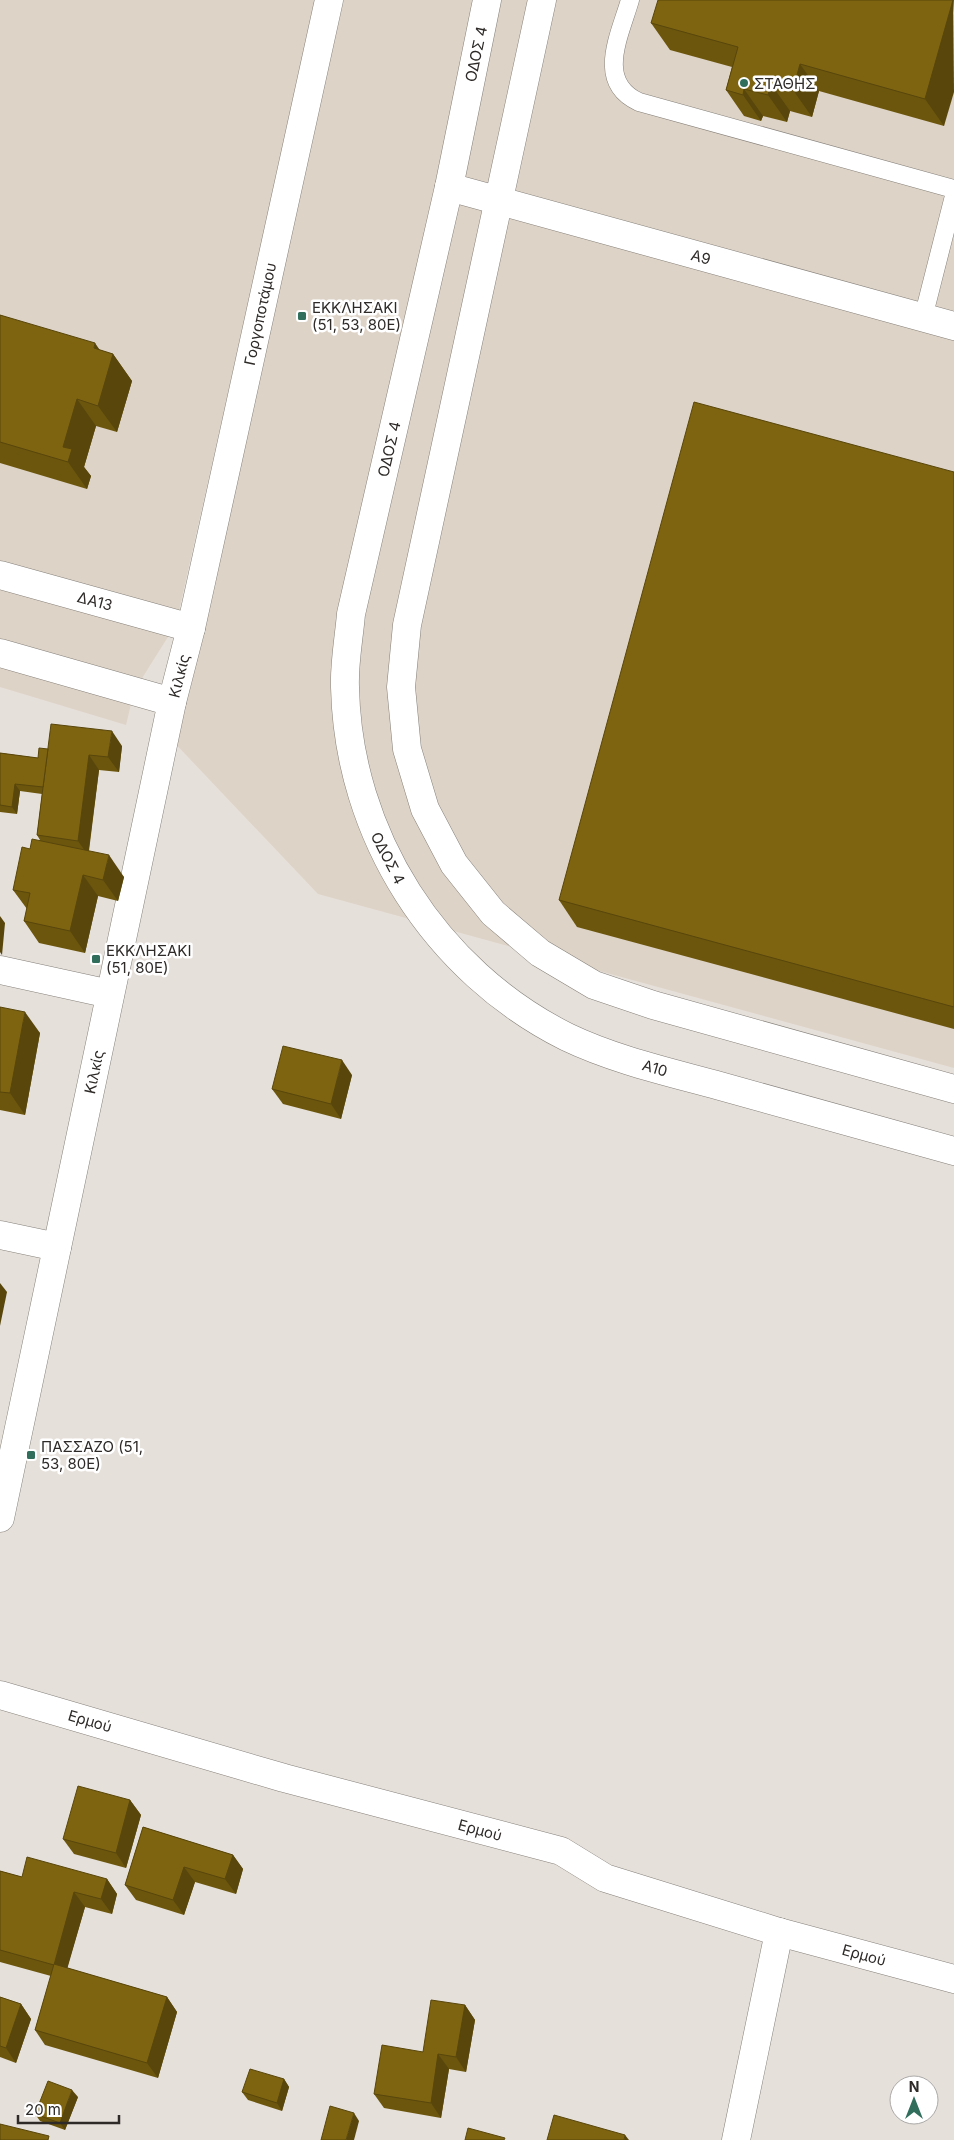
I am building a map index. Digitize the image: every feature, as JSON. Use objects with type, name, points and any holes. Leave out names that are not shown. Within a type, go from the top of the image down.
[{"type":"street","name":"Γοργοποτάμου","points":[[191,628],[329,0]]},
{"type":"street","name":"ΟΔΟΣ 4","points":[[406,894],[373,829],[353,759],[345,687],[351,614],[449,187],[487,0]]},
{"type":"street","points":[[542,0],[407,625],[401,687],[407,748],[425,809],[454,864],[493,913],[540,953],[594,985],[653,1005],[954,1089]]},
{"type":"street","name":"Α9","points":[[449,187],[954,326]]},
{"type":"street","name":"ΔΑ13","points":[[0,575],[191,628]]},
{"type":"street","name":"Κιλκίς","points":[[0,1518],[3,1491],[57,1247],[172,702],[191,628]]},
{"type":"street","points":[[0,654],[172,702]]},
{"type":"street","name":"Α10","points":[[406,894],[451,951],[498,993],[568,1037],[636,1063],[954,1151]]},
{"type":"street","points":[[0,970],[110,994]]},
{"type":"street","points":[[0,1235],[57,1247]]},
{"type":"street","name":"Ερμού","points":[[0,1695],[284,1778],[561,1851],[605,1878],[779,1932],[954,1979]]},
{"type":"street","points":[[736,2140],[779,1932]]},
{"type":"lane","points":[[630,0],[612,61],[615,78],[621,90],[628,97],[639,102],[954,189]]},
{"type":"lane","points":[[923,318],[954,196]]},
{"type":"shaded area","points":[[0,0],[316,0],[176,624],[134,691],[126,725],[0,687]]},
{"type":"shaded area","points":[[344,0],[954,0],[954,1068],[318,894],[169,737]]},
{"type":"building","points":[[658,0],[953,0],[925,99],[800,64],[793,90],[771,84],[768,95],[744,89],[743,95],[726,90],[738,47],[651,23]]},
{"type":"building","points":[[0,315],[95,343],[94,348],[113,354],[98,406],[77,399],[63,447],[72,449],[68,462],[0,442]]},
{"type":"building","points":[[694,402],[954,472],[954,1007],[559,900]]},
{"type":"building","points":[[51,724],[112,731],[108,757],[89,755],[78,841],[37,835]]},
{"type":"building","points":[[39,748],[48,749],[43,787],[15,784],[12,807],[0,805],[0,753],[38,758]]},
{"type":"building","points":[[32,839],[109,855],[103,880],[83,875],[70,931],[24,921],[30,893],[13,890],[22,847],[30,849]]},
{"type":"building","points":[[0,1007],[25,1012],[10,1093],[0,1092]]},
{"type":"building","points":[[283,1046],[342,1060],[331,1104],[272,1089]]},
{"type":"building","points":[[78,1786],[130,1800],[116,1853],[63,1839]]},
{"type":"building","points":[[143,1827],[233,1855],[225,1879],[184,1867],[173,1900],[125,1885]]},
{"type":"building","points":[[27,1857],[107,1879],[101,1899],[74,1892],[54,1965],[0,1950],[0,1871],[22,1877]]},
{"type":"building","points":[[54,1964],[167,1997],[147,2063],[35,2030]]},
{"type":"building","points":[[0,1997],[21,2004],[6,2048],[0,2046]]},
{"type":"building","points":[[431,2000],[465,2005],[456,2057],[438,2054],[431,2103],[374,2094],[382,2045],[423,2052]]},
{"type":"building","points":[[250,2069],[284,2079],[277,2103],[242,2092]]},
{"type":"building","points":[[48,2081],[72,2090],[60,2123],[35,2114]]},
{"type":"building","points":[[330,2106],[354,2113],[346,2140],[321,2140]]},
{"type":"building","points":[[554,2115],[625,2135],[624,2140],[547,2140]]},
{"type":"building","points":[[0,2124],[49,2136],[48,2140],[0,2140]]},
{"type":"building","points":[[468,2128],[505,2138],[504,2140],[465,2140]]},
{"type":"place","name":"ΣΤΑΘΗΣ","points":[[744,83]]},
{"type":"place","name":"ΕΚΚΛΗΣΑΚΙ (51, 53, 80Ε)","points":[[302,316]]},
{"type":"place","name":"ΕΚΚΛΗΣΑΚΙ (51, 80Ε)","points":[[96,959]]},
{"type":"place","name":"ΠΑΣΣΑΖΟ (51, 53, 80Ε)","points":[[31,1455]]}]
